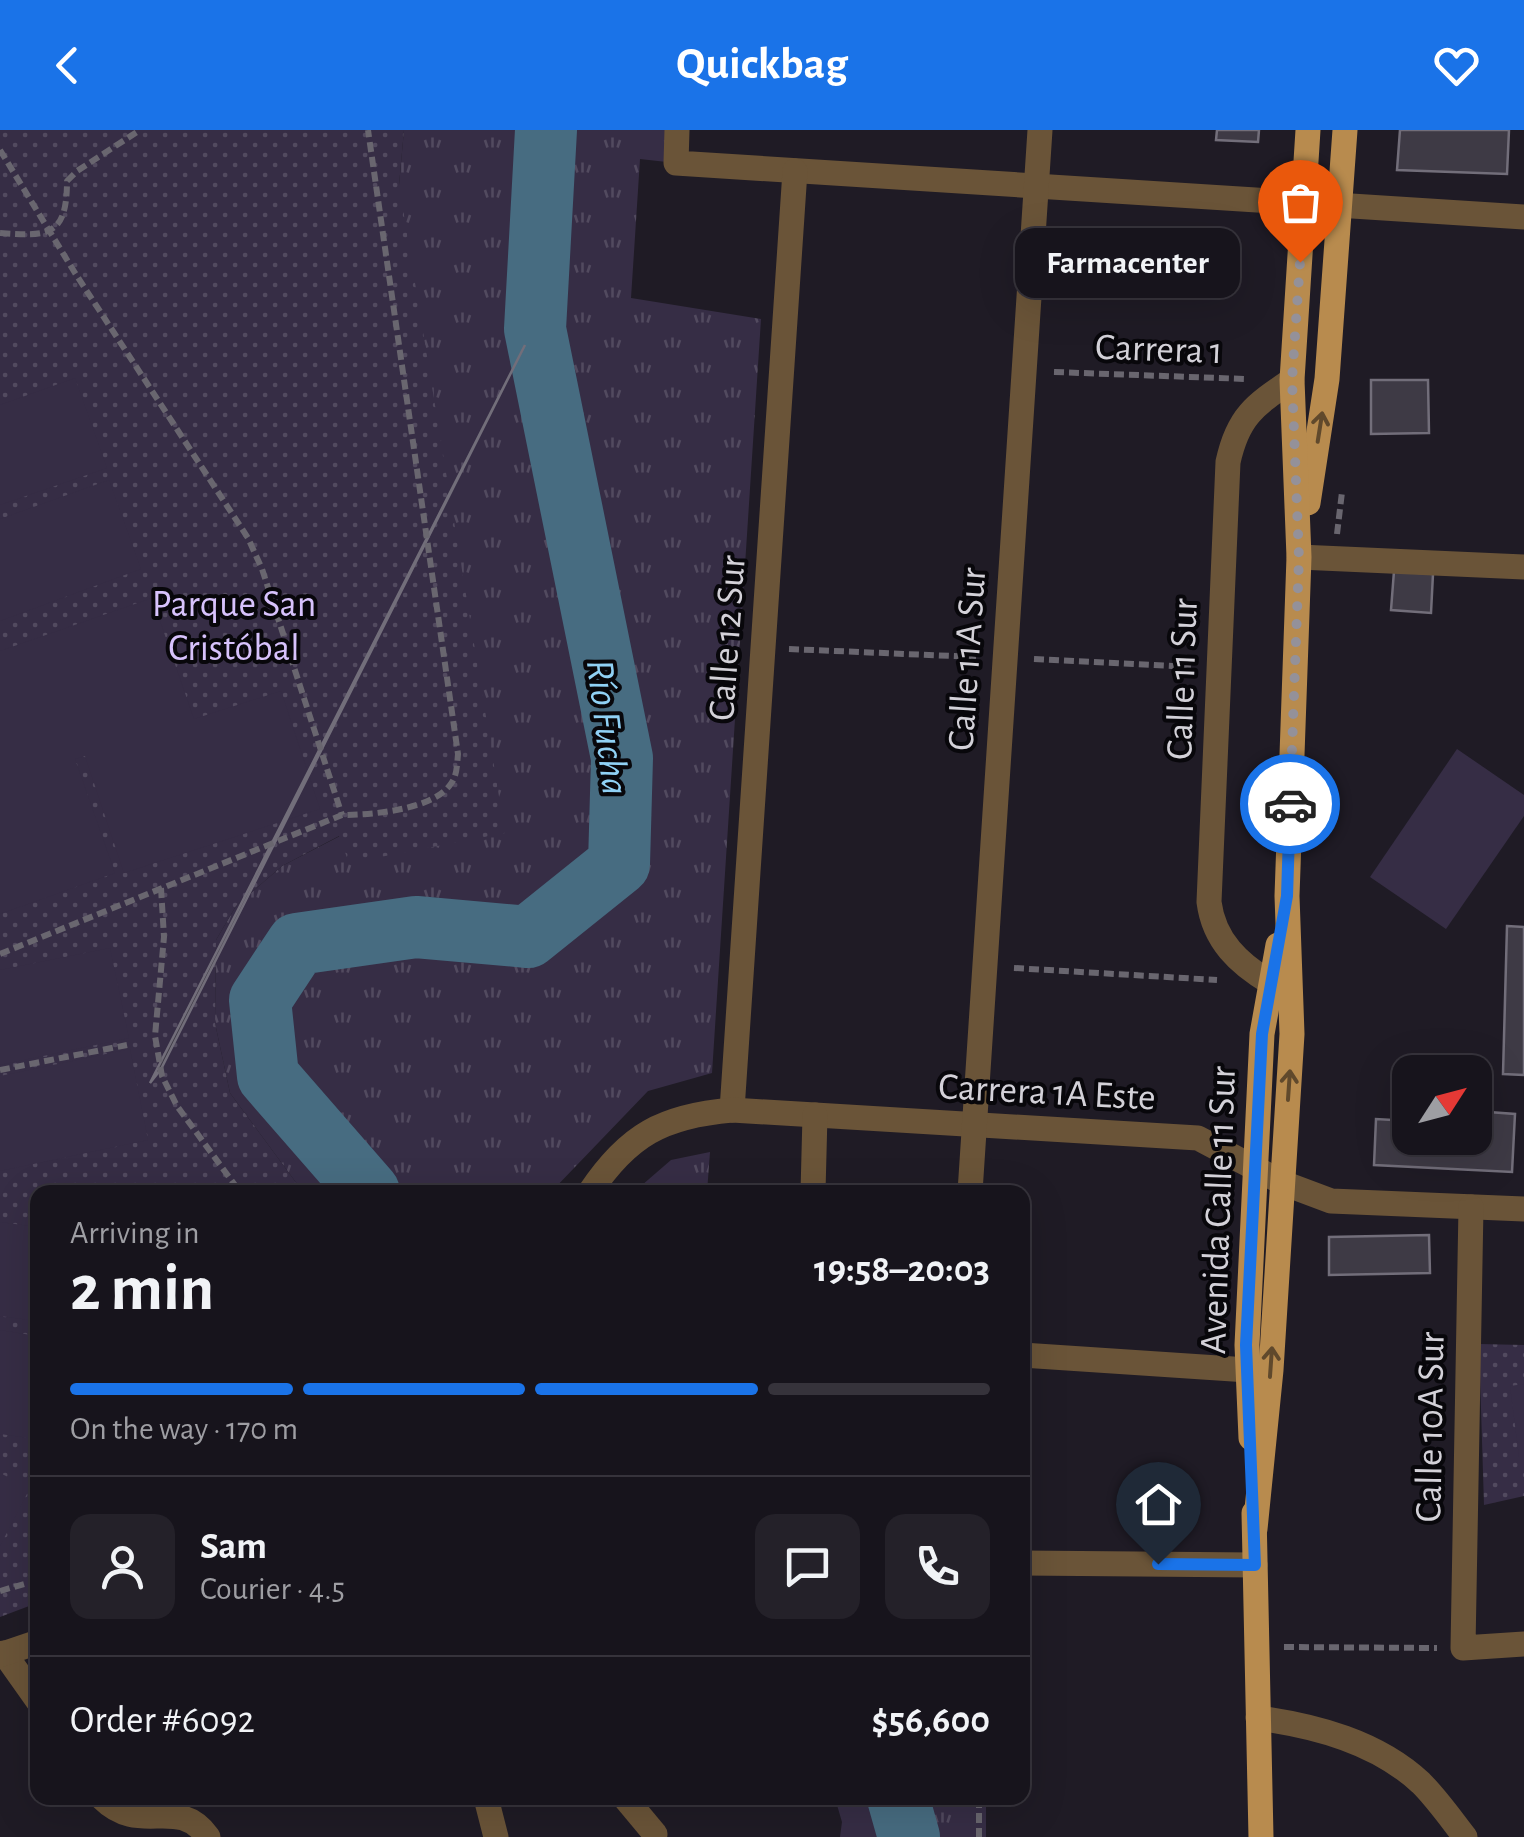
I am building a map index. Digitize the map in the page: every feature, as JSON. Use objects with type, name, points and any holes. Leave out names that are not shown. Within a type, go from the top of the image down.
[{"type":"main road","name":"Avenida Calle 11 Sur","points":[[1254,1529],[1271,1370],[1292,1034],[1287,896],[1299,558],[1292,380],[1308,130]]},
{"type":"main road","name":"Avenida Calle 11 Sur","points":[[1299,558],[1328,380],[1345,130]]},
{"type":"main road","name":"Avenida Calle 11 Sur","points":[[1261,1837],[1248,1370],[1262,1034],[1287,896]]},
{"type":"street","points":[[677,130],[676,163],[1524,217]]},
{"type":"street","name":"Calle 11A Sur","points":[[970,1185],[1040,130]]},
{"type":"street","name":"Calle 12 Sur","points":[[732,1110],[795,171]]},
{"type":"street","name":"Calle 11 Sur","points":[[1271,983],[1242,965],[1218,933],[1209,902],[1228,462],[1239,425],[1249,410],[1292,380]]},
{"type":"street","points":[[1299,558],[1524,567]]},
{"type":"street","name":"Carrera 1A Este","points":[[595,1185],[616,1156],[641,1134],[692,1114],[732,1110],[1198,1138],[1283,1183],[1331,1201],[1524,1208]]},
{"type":"street","points":[[813,1185],[816,1115]]},
{"type":"street","name":"Calle 10A Sur","points":[[1463,1648],[1471,1207]]},
{"type":"street","points":[[1030,1356],[1248,1370]]},
{"type":"street","points":[[1030,1563],[1255,1565]]},
{"type":"street","points":[[1463,1648],[1524,1644]]},
{"type":"street","points":[[30,1645],[2,1654],[30,1691]]},
{"type":"street","points":[[1258,1718],[1307,1725],[1368,1747],[1419,1782],[1465,1837]]},
{"type":"street","points":[[108,1805],[118,1817],[132,1824],[146,1826],[184,1820],[195,1824],[208,1837]]},
{"type":"street","points":[[488,1805],[496,1837]]},
{"type":"street","points":[[631,1805],[655,1834]]},
{"type":"path","points":[[0,233],[27,237],[49,230],[62,218],[67,181],[140,130]]},
{"type":"path","points":[[0,954],[342,815],[378,815],[443,793],[454,782],[458,754],[368,130]]},
{"type":"path","points":[[0,150],[248,538],[262,569],[342,815]]},
{"type":"path","name":"Carrera 1","points":[[1023,371],[1292,380]]},
{"type":"path","points":[[162,888],[164,937],[155,1036],[162,1076],[177,1106],[235,1185]]},
{"type":"path","points":[[983,966],[1221,980]]},
{"type":"path","points":[[0,1070],[127,1045]]},
{"type":"path","points":[[0,1592],[30,1583]]},
{"type":"path","points":[[1257,1647],[1463,1648]]},
{"type":"path","points":[[979,1805],[979,1837]]},
{"type":"green space","name":"Parque San Cristóbal","points":[[0,130],[404,130],[399,185],[505,833],[349,863],[339,836],[282,866],[236,906],[216,940],[215,1023],[230,1093],[298,1185],[30,1185],[30,1606],[0,1617]]},
{"type":"green space","points":[[404,130],[677,130],[676,163],[640,159],[631,298],[761,319],[712,1073],[648,1091],[558,1185],[298,1185],[230,1093],[215,1023],[216,940],[236,906],[282,866],[340,836]]},
{"type":"green space","points":[[75,378],[107,468],[0,505],[0,405]]},
{"type":"green space","points":[[109,480],[141,569],[0,621],[0,519]]},
{"type":"green space","points":[[152,598],[194,719],[281,691],[320,809],[124,873],[85,756],[75,759],[115,873],[0,914],[0,651]]},
{"type":"green space","points":[[1457,749],[1524,795],[1524,816],[1446,929],[1370,877]]},
{"type":"green space","points":[[110,948],[129,1038],[0,1065],[0,970]]},
{"type":"green space","points":[[130,1049],[148,1140],[0,1171],[0,1076]]},
{"type":"green space","points":[[710,1152],[708,1185],[642,1185],[671,1160]]},
{"type":"green space","points":[[0,1222],[30,1226],[30,1320],[0,1316]]},
{"type":"green space","points":[[0,1330],[30,1335],[30,1438],[0,1434]]},
{"type":"green space","points":[[1479,1344],[1524,1345],[1524,1496],[1484,1505]]},
{"type":"green space","points":[[1524,1384],[1524,1457],[1519,1457],[1510,1386]]},
{"type":"green space","points":[[0,1473],[30,1488],[0,1546]]},
{"type":"green space","points":[[837,1805],[986,1805],[986,1837],[840,1837],[842,1822]]},
{"type":"building","points":[[1217,130],[1259,130],[1258,142],[1216,140]]},
{"type":"building","points":[[1400,130],[1509,130],[1507,174],[1397,170]]},
{"type":"building","points":[[525,345],[161,1069],[150,1083]]},
{"type":"building","points":[[1371,380],[1428,380],[1429,433],[1371,434]]},
{"type":"building","points":[[1394,571],[1433,574],[1431,613],[1391,610]]},
{"type":"building","points":[[1507,926],[1524,927],[1524,1075],[1503,1074]]},
{"type":"building","points":[[1492,1112],[1515,1114],[1512,1172],[1374,1165],[1376,1119],[1392,1120],[1392,1155],[1492,1155]]},
{"type":"building","points":[[1429,1235],[1430,1273],[1329,1275],[1329,1237]]},
{"type":"waterway","name":"Río Fucha","points":[[363,1185],[268,1076],[260,1000],[297,944],[416,927],[528,937],[619,864],[622,758],[535,329],[546,130]]},
{"type":"waterway","name":"Río Fucha","points":[[900,1805],[909,1837]]},
{"type":"way so far","points":[[1290,804],[1299,558],[1292,380],[1300,262]]},
{"type":"place","name":"Farmacenter","points":[[1300,262]]},
{"type":"route","points":[[1158,1564],[1255,1565],[1246,1345],[1262,1034],[1287,896],[1290,804]]}]
